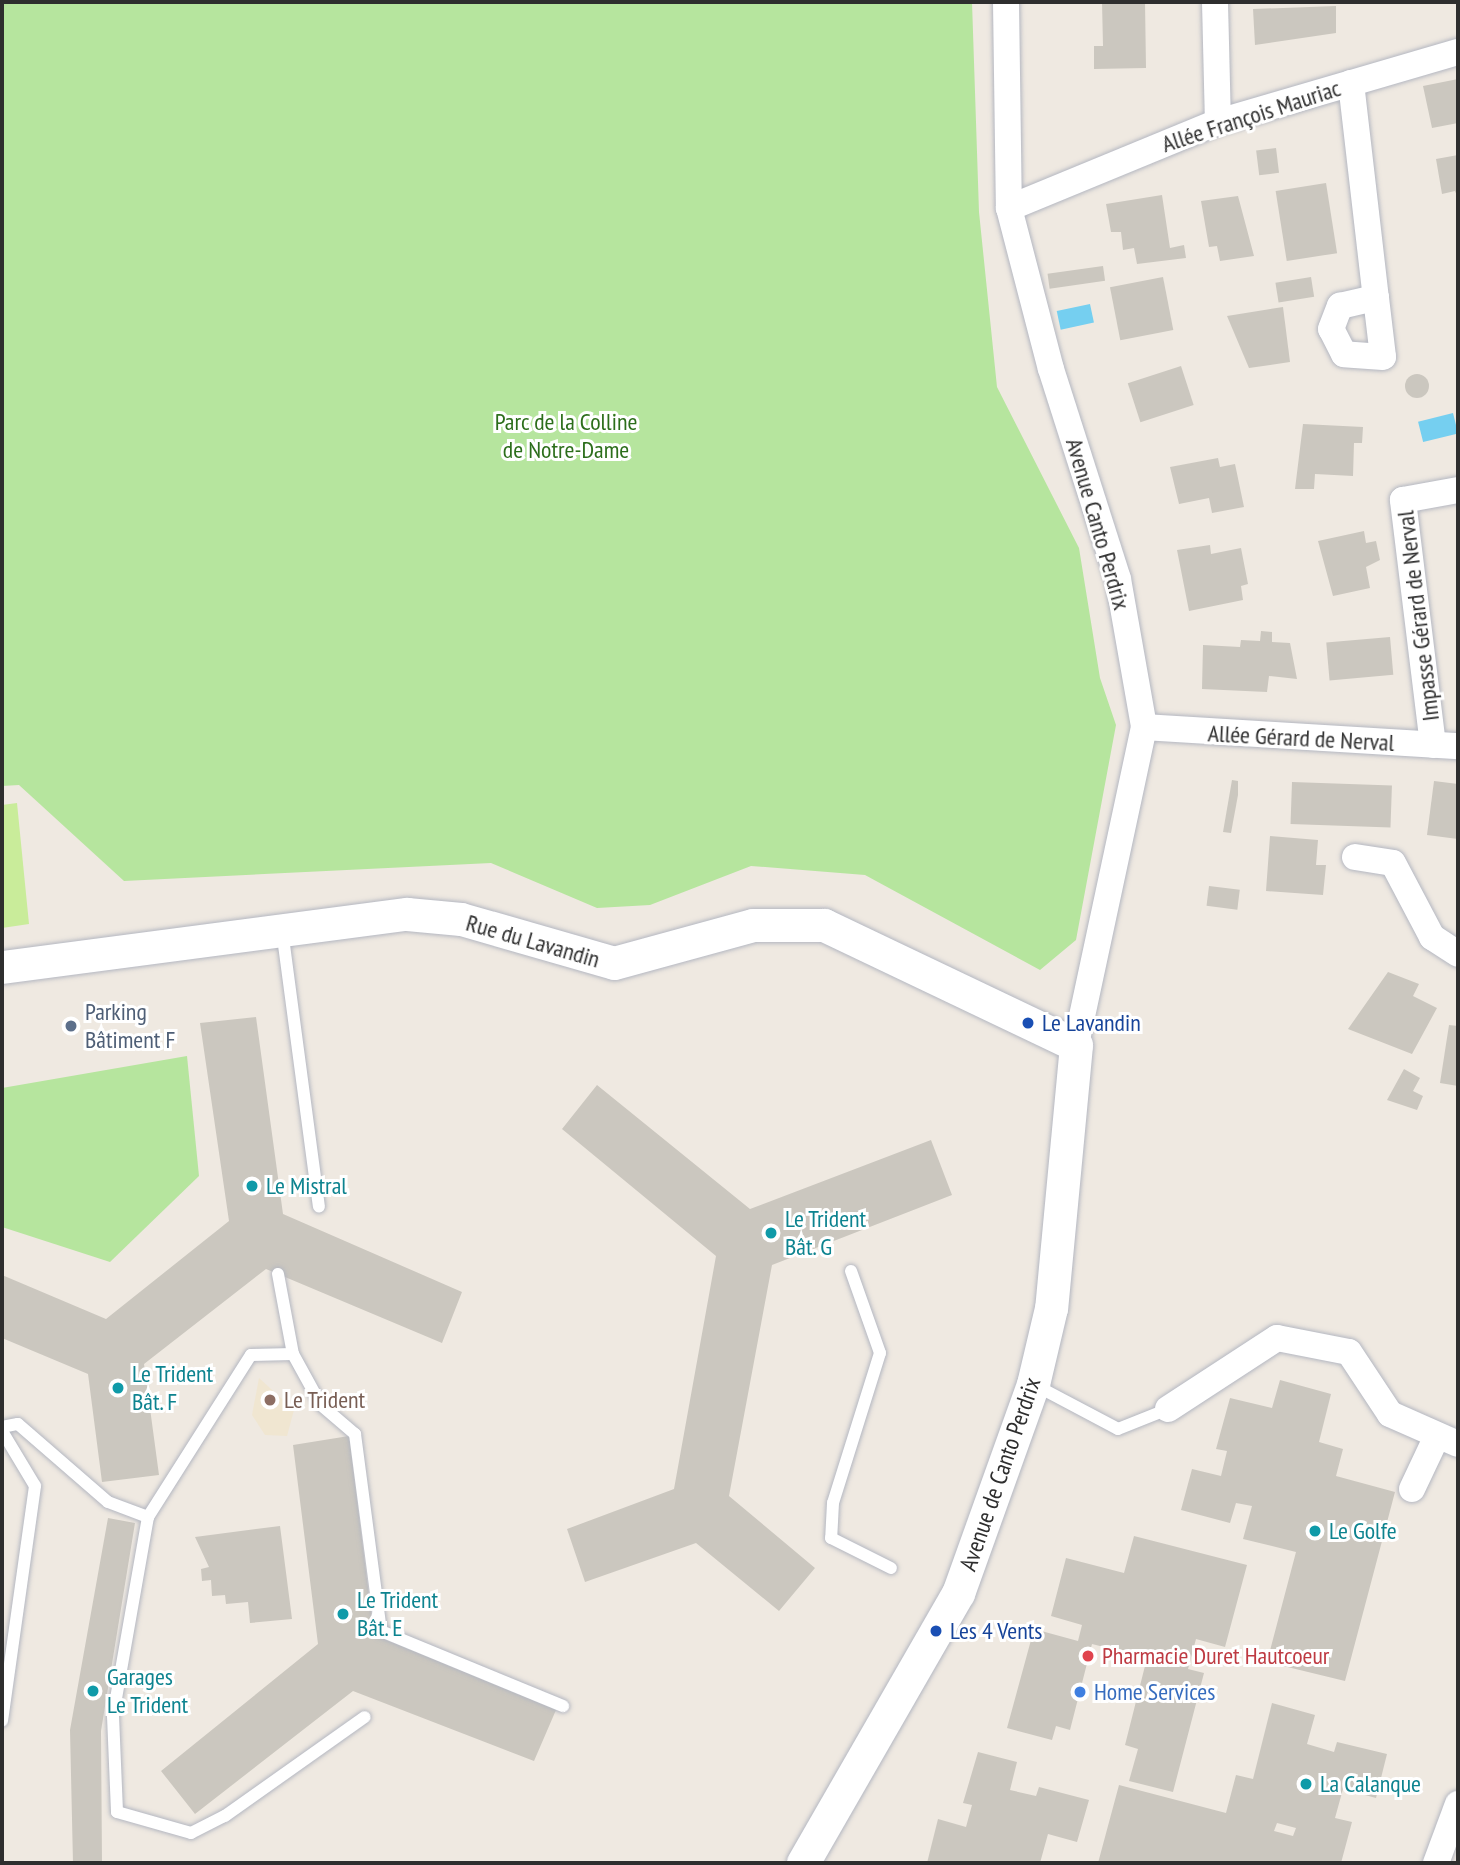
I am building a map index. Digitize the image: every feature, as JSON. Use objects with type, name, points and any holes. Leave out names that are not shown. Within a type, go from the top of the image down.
[{"type":"street","name":"Avenue Canto Perdrix","points":[[1006,2],[1009,208],[1051,369],[1118,579],[1144,727],[1076,1045]]},
{"type":"street","points":[[1215,2],[1217,122]]},
{"type":"street","name":"Allée François Mauriac","points":[[1009,208],[1217,122],[1458,52]]},
{"type":"street","points":[[1351,83],[1376,298]]},
{"type":"street","name":"Impasse Gérard de Nerval","points":[[1446,746],[1404,499],[1458,490]]},
{"type":"street","name":"Allée Gérard de Nerval","points":[[1144,727],[1446,746]]},
{"type":"street","points":[[1355,857],[1393,863],[1433,937],[1458,954]]},
{"type":"street","name":"Rue du Lavandin","points":[[2,967],[407,914],[461,919],[614,963],[752,925],[824,925],[1076,1045]]},
{"type":"street","name":"Avenue de Canto Perdrix","points":[[803,1863],[958,1592],[1033,1384],[1051,1308],[1076,1045]]},
{"type":"street","points":[[1168,1409],[1277,1338],[1349,1352],[1390,1414],[1448,1440],[1412,1489]]},
{"type":"street","points":[[1436,1863],[1458,1804]]},
{"type":"lane","points":[[282,929],[318,1207]]},
{"type":"lane","points":[[851,1271],[880,1353],[833,1503],[831,1538],[891,1568]]},
{"type":"lane","points":[[278,1274],[293,1354],[321,1405],[355,1434],[381,1631],[563,1706]]},
{"type":"lane","points":[[293,1354],[251,1355],[148,1517],[113,1716],[117,1812],[191,1833],[226,1816],[365,1717]]},
{"type":"lane","points":[[1033,1384],[1118,1429],[1168,1409]]},
{"type":"lane","points":[[2,1721],[35,1486],[2,1429],[18,1424],[108,1502],[148,1517]]},
{"type":"shaded area","name":"Le Trident","points":[[259,1378],[294,1410],[287,1436],[265,1435],[252,1415]]},
{"type":"green space","name":"Parc de la Colline de Notre-Dame","points":[[2,2],[972,2],[979,212],[997,387],[1079,548],[1100,678],[1116,725],[1076,940],[1040,970],[865,875],[751,866],[650,905],[597,908],[491,863],[124,881],[19,785],[2,786]]},
{"type":"green space","points":[[17,803],[29,924],[2,928],[2,805]]},
{"type":"green space","points":[[187,1056],[199,1176],[110,1262],[2,1227],[2,1088]]},
{"type":"water","points":[[1090,304],[1094,323],[1061,330],[1057,311]]},
{"type":"water","points":[[1453,413],[1458,433],[1423,442],[1418,422]]},
{"type":"building","points":[[1102,2],[1145,2],[1146,68],[1094,69],[1094,46],[1103,46]]},
{"type":"building","points":[[1336,6],[1336,33],[1255,45],[1253,9]]},
{"type":"building","points":[[1458,79],[1458,123],[1432,128],[1423,86]]},
{"type":"building","points":[[1276,148],[1279,173],[1259,175],[1256,150]]},
{"type":"building","points":[[1458,155],[1458,198],[1455,191],[1442,194],[1436,159]]},
{"type":"building","points":[[1326,183],[1337,253],[1287,261],[1276,191]]},
{"type":"building","points":[[1162,195],[1170,248],[1184,245],[1186,258],[1137,264],[1134,248],[1123,250],[1121,232],[1111,232],[1106,204]]},
{"type":"building","points":[[1238,196],[1254,256],[1220,261],[1217,246],[1209,247],[1201,201]]},
{"type":"building","points":[[1103,266],[1105,281],[1050,289],[1048,274]]},
{"type":"building","points":[[1163,277],[1173,330],[1120,340],[1110,287]]},
{"type":"building","points":[[1311,277],[1314,297],[1279,302],[1275,283]]},
{"type":"building","points":[[1283,307],[1290,362],[1249,368],[1227,316]]},
{"type":"building","points":[[1181,366],[1194,405],[1140,422],[1128,383]]},
{"type":"building","points":[[1417,374],[1425,378],[1429,386],[1425,394],[1417,398],[1409,394],[1405,386],[1409,378]]},
{"type":"building","points":[[1303,424],[1363,427],[1362,443],[1354,443],[1353,476],[1315,474],[1314,489],[1295,489]]},
{"type":"building","points":[[1218,458],[1220,467],[1235,464],[1244,507],[1212,513],[1209,498],[1179,504],[1170,467]]},
{"type":"building","points":[[1364,531],[1366,543],[1376,541],[1380,560],[1366,567],[1370,588],[1333,596],[1318,541]]},
{"type":"building","points":[[1210,545],[1211,554],[1241,548],[1248,584],[1241,586],[1243,600],[1189,611],[1177,550]]},
{"type":"building","points":[[1261,631],[1272,632],[1272,642],[1290,643],[1297,679],[1269,676],[1267,692],[1202,689],[1203,645],[1240,647],[1241,640],[1260,641]]},
{"type":"building","points":[[1390,637],[1393,675],[1330,680],[1326,643]]},
{"type":"building","points":[[1232,780],[1238,781],[1238,795],[1231,833],[1223,832]]},
{"type":"building","points":[[1434,781],[1458,784],[1458,839],[1427,835]]},
{"type":"building","points":[[1292,782],[1392,785],[1390,827],[1291,824]]},
{"type":"building","points":[[1270,836],[1318,840],[1316,865],[1326,865],[1323,895],[1266,891]]},
{"type":"building","points":[[1209,886],[1240,890],[1237,910],[1207,906]]},
{"type":"building","points":[[1388,972],[1419,984],[1413,996],[1437,1008],[1412,1054],[1348,1029]]},
{"type":"building","points":[[256,1017],[283,1214],[462,1292],[442,1343],[266,1269],[144,1364],[159,1475],[102,1482],[88,1374],[2,1338],[2,1275],[106,1319],[229,1221],[200,1023]]},
{"type":"building","points":[[1449,1025],[1458,1026],[1458,1086],[1440,1083]]},
{"type":"building","points":[[1404,1069],[1420,1078],[1413,1091],[1423,1096],[1417,1110],[1387,1100]]},
{"type":"building","name":"Le Trident Bât. G","points":[[597,1085],[750,1209],[931,1140],[952,1195],[772,1265],[729,1496],[815,1568],[779,1611],[696,1543],[585,1582],[567,1529],[674,1489],[716,1256],[562,1129]]},
{"type":"building","name":"Le Golfe","points":[[1280,1380],[1331,1394],[1319,1442],[1343,1449],[1336,1476],[1395,1492],[1345,1681],[1267,1662],[1296,1552],[1243,1539],[1252,1506],[1236,1503],[1230,1523],[1181,1510],[1192,1469],[1221,1476],[1227,1451],[1216,1449],[1230,1398],[1272,1408]]},
{"type":"building","name":"Le Trident Bât. E","points":[[349,1436],[374,1635],[556,1710],[534,1761],[353,1691],[195,1814],[161,1771],[318,1644],[293,1445]]},
{"type":"building","name":"Garages Le Trident","points":[[108,1518],[135,1523],[101,1731],[102,1863],[73,1863],[70,1730]]},
{"type":"building","points":[[280,1526],[292,1619],[250,1623],[248,1602],[226,1604],[225,1595],[212,1596],[211,1580],[202,1581],[201,1569],[209,1567],[195,1537]]},
{"type":"building","points":[[1134,1536],[1247,1565],[1225,1647],[1196,1639],[1188,1669],[1204,1673],[1173,1792],[1129,1781],[1138,1749],[1125,1745],[1147,1658],[1092,1644],[1070,1730],[1056,1726],[1052,1740],[1007,1728],[1034,1629],[1078,1641],[1082,1625],[1051,1616],[1066,1558],[1124,1573]]},
{"type":"building","name":"La Calanque","points":[[1272,1703],[1315,1715],[1307,1744],[1334,1752],[1337,1742],[1387,1754],[1376,1798],[1343,1789],[1335,1818],[1352,1822],[1341,1863],[1098,1863],[1119,1785],[1226,1813],[1236,1775],[1253,1779]],"holes":[[[1277,1823],[1296,1828],[1293,1836],[1274,1831]]]},
{"type":"building","points":[[978,1752],[1017,1762],[1010,1790],[1036,1796],[1039,1787],[1089,1800],[1077,1842],[1048,1834],[1040,1863],[927,1863],[938,1819],[966,1827],[972,1805],[963,1803]]},
{"type":"place","name":"Le Lavandin","points":[[1028,1023]]},
{"type":"place","name":"Parking Bâtiment F","points":[[71,1026]]},
{"type":"place","name":"Le Mistral","points":[[252,1186]]},
{"type":"place","name":"Le Trident Bât. G","points":[[771,1233]]},
{"type":"place","name":"Le Trident Bât. F","points":[[118,1388]]},
{"type":"place","name":"Le Trident","points":[[270,1400]]},
{"type":"place","name":"Le Golfe","points":[[1315,1531]]},
{"type":"place","name":"Le Trident Bât. E","points":[[343,1614]]},
{"type":"place","name":"Les 4 Vents","points":[[936,1631]]},
{"type":"place","name":"Pharmacie Duret Hautcoeur","points":[[1088,1656]]},
{"type":"place","name":"Garages Le Trident","points":[[93,1691]]},
{"type":"place","name":"Home Services","points":[[1080,1692]]},
{"type":"place","name":"La Calanque","points":[[1306,1784]]}]
